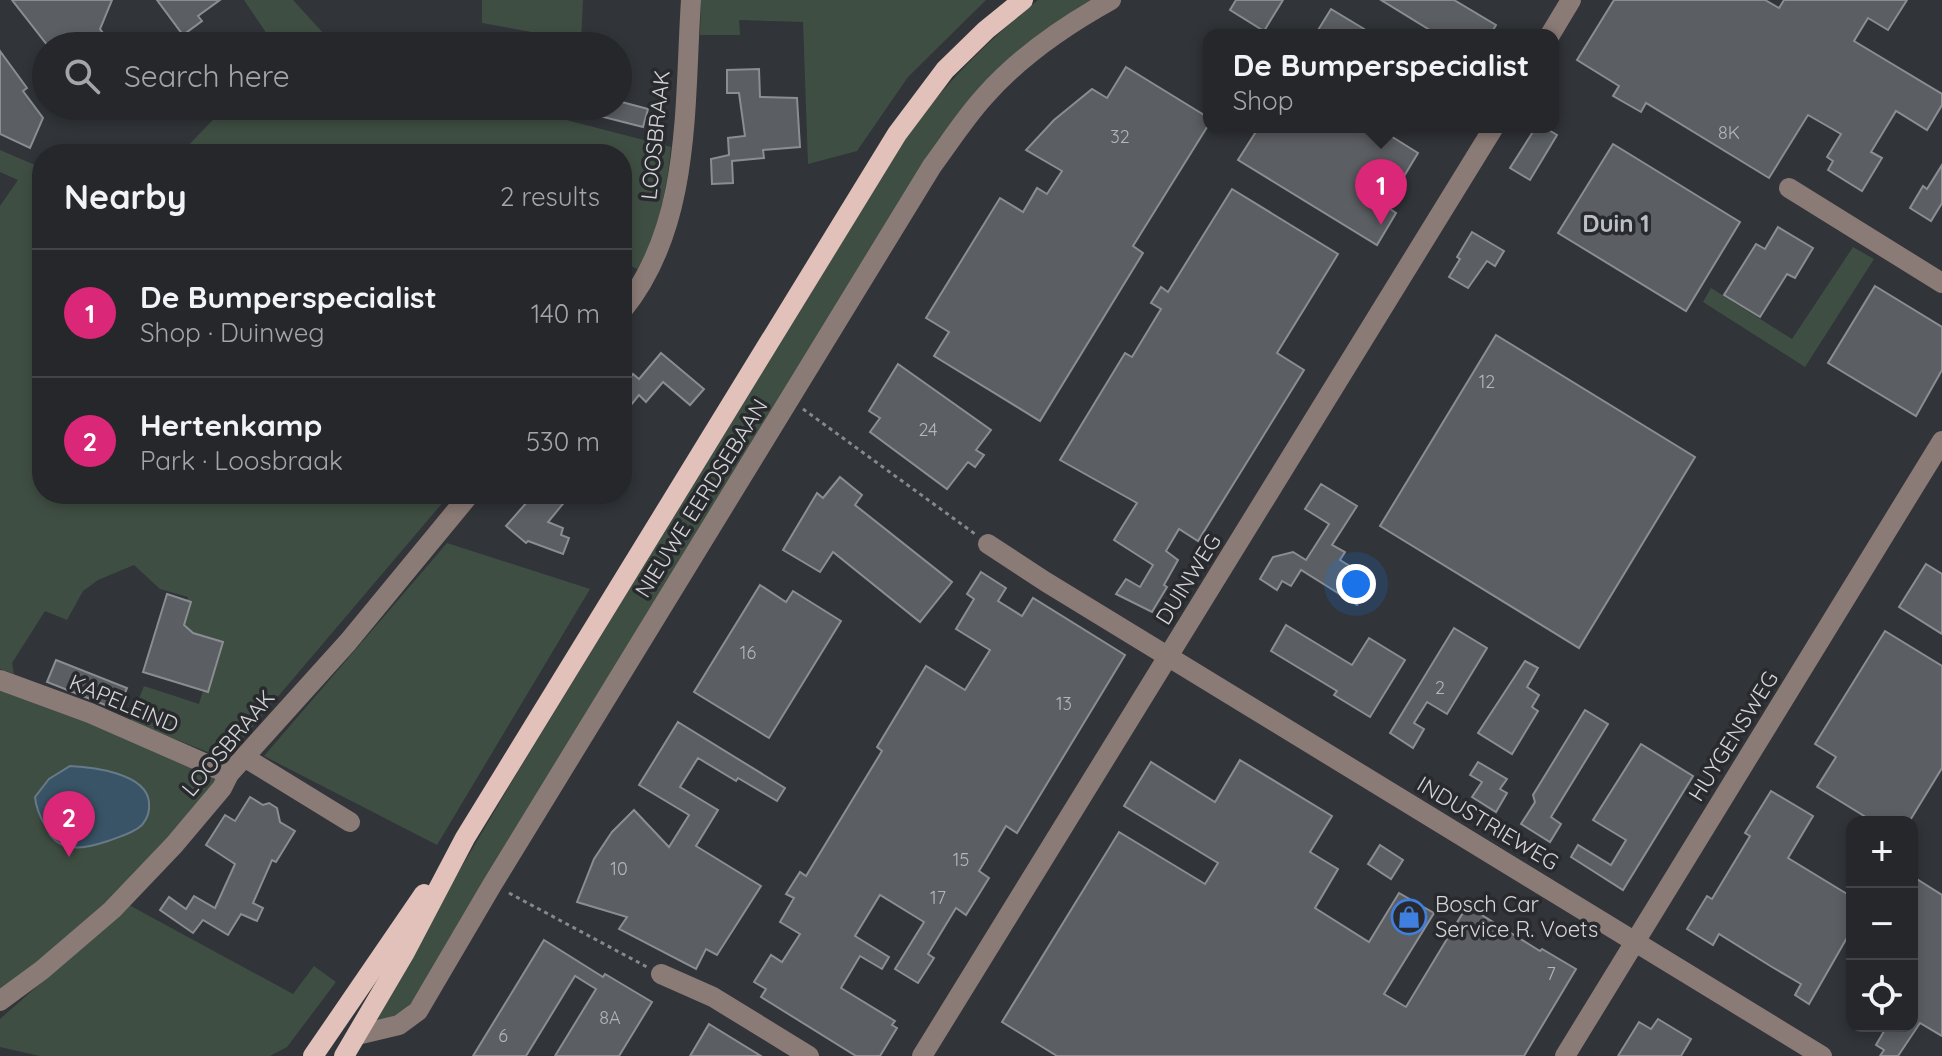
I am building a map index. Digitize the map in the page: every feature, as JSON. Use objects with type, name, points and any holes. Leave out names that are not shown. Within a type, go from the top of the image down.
[{"type":"main road","name":"NIEUWE EERDSEBAAN","points":[[344,1056],[404,954],[465,838],[897,134],[945,70],[1023,0]]},
{"type":"main road","name":"NIEUWE EERDSEBAAN","points":[[313,1056],[378,958],[465,838]]},
{"type":"street","name":"LOOSBRAAK","points":[[632,299],[655,261],[672,210],[682,142],[691,0]]},
{"type":"street","name":"NIEUWE EERDSEBAAN","points":[[357,1035],[399,1025],[418,1011],[932,166],[983,97],[1023,59],[1068,23],[1111,0]]},
{"type":"street","points":[[1554,29],[1571,0]]},
{"type":"street","name":"DUINWEG","points":[[922,1056],[1490,133]]},
{"type":"street","points":[[1789,188],[1942,283]]},
{"type":"street","name":"HUYGENSWEG","points":[[1565,1056],[1942,441]]},
{"type":"street","name":"LOOSBRAAK","points":[[0,1001],[42,970],[112,910],[174,845],[222,788],[229,774],[348,642],[462,504]]},
{"type":"street","name":"INDUSTRIEWEG","points":[[988,544],[1822,1056]]},
{"type":"street","name":"KAPELEIND","points":[[0,680],[90,713],[229,774]]},
{"type":"street","points":[[244,757],[350,822]]},
{"type":"street","points":[[661,974],[713,997],[809,1056]]},
{"type":"path","points":[[789,399],[988,544]]},
{"type":"path","points":[[492,885],[661,974]]},
{"type":"green space","points":[[244,0],[293,0],[322,32],[266,32]]},
{"type":"green space","points":[[482,0],[583,0],[581,32],[532,32],[482,23]]},
{"type":"green space","points":[[701,0],[986,0],[908,77],[857,151],[808,164],[803,22],[739,20],[740,35],[700,35]]},
{"type":"green space","points":[[1038,0],[1091,0],[1042,33],[970,100],[412,1002],[398,1017],[370,1022],[520,768],[906,138],[935,99],[967,64]]},
{"type":"green space","points":[[213,120],[566,120],[671,147],[656,226],[638,270],[632,266],[632,144],[190,144]]},
{"type":"green space","points":[[0,150],[32,164],[32,504],[442,504],[225,759],[130,721],[144,686],[199,704],[216,648],[175,635],[188,597],[160,589],[134,565],[98,580],[83,591],[67,620],[45,611],[12,663],[14,674],[0,669],[0,206],[18,180],[0,172]]},
{"type":"green space","points":[[1853,247],[1874,259],[1805,367],[1703,302],[1711,288],[1792,339]]},
{"type":"green space","points":[[447,543],[590,589],[437,845],[264,756]]},
{"type":"green space","points":[[0,685],[218,774],[216,786],[118,892],[23,981],[0,990]]},
{"type":"green space","points":[[129,905],[293,994],[314,966],[336,982],[287,1047],[270,1056],[40,1056],[0,1047],[0,1019]]},
{"type":"water","points":[[70,766],[117,774],[138,784],[146,792],[149,802],[146,820],[135,830],[86,847],[70,847],[57,842],[41,819],[35,797],[49,779]]},
{"type":"building","points":[[12,0],[112,0],[100,29],[102,32],[37,32]]},
{"type":"building","points":[[157,0],[220,0],[198,16],[202,21],[187,32],[181,32]]},
{"type":"building","points":[[1236,0],[1283,0],[1265,29],[1230,10]]},
{"type":"building","points":[[1381,0],[1454,0],[1496,25],[1494,29],[1428,29]]},
{"type":"building","points":[[1614,0],[1765,0],[1779,8],[1784,0],[1907,0],[1888,30],[1868,18],[1854,41],[1942,94],[1942,105],[1927,130],[1896,111],[1871,152],[1882,158],[1862,191],[1828,170],[1833,161],[1827,157],[1841,134],[1808,115],[1769,178],[1646,103],[1641,112],[1613,96],[1619,86],[1577,60]]},
{"type":"building","points":[[1331,9],[1364,29],[1319,29]]},
{"type":"building","points":[[0,51],[27,88],[23,91],[32,103],[32,120],[42,120],[30,148],[0,134]]},
{"type":"building","points":[[1126,67],[1203,114],[1203,133],[1133,246],[1143,253],[1040,421],[934,356],[949,332],[926,318],[1000,198],[1023,212],[1037,188],[1047,194],[1062,171],[1026,150],[1054,120],[1092,89],[1107,98]]},
{"type":"building","points":[[759,69],[760,97],[797,98],[800,147],[763,150],[764,158],[732,161],[733,183],[712,184],[711,159],[729,155],[728,138],[745,136],[739,93],[727,93],[727,70]]},
{"type":"building","points":[[632,105],[648,109],[643,127],[615,120],[632,120]]},
{"type":"building","points":[[1255,133],[1386,133],[1418,153],[1386,206],[1396,213],[1377,245],[1238,160]]},
{"type":"building","points":[[1532,133],[1557,135],[1530,180],[1510,168]]},
{"type":"building","points":[[1613,144],[1740,222],[1686,311],[1558,233]]},
{"type":"building","points":[[1942,165],[1942,203],[1931,221],[1910,208],[1923,186],[1927,189]]},
{"type":"building","points":[[1232,189],[1338,254],[1277,353],[1304,370],[1198,541],[1179,529],[1166,551],[1178,560],[1152,612],[1116,594],[1126,579],[1140,587],[1153,565],[1114,540],[1137,503],[1060,460],[1125,353],[1132,357],[1161,309],[1151,303],[1161,287],[1168,292]]},
{"type":"building","points":[[1778,227],[1813,248],[1795,278],[1787,274],[1760,317],[1724,295],[1756,244],[1765,249]]},
{"type":"building","points":[[1472,232],[1504,251],[1495,266],[1487,261],[1468,288],[1449,277]]},
{"type":"building","points":[[1875,286],[1942,327],[1942,370],[1916,416],[1828,363]]},
{"type":"building","points":[[1496,335],[1695,457],[1579,648],[1380,526]]},
{"type":"building","points":[[661,353],[704,389],[690,405],[663,382],[646,402],[639,395],[632,404],[632,375],[639,379]]},
{"type":"building","points":[[898,364],[991,430],[976,450],[984,455],[975,467],[968,462],[947,489],[870,432],[880,418],[869,411]]},
{"type":"building","points":[[840,477],[862,495],[855,505],[952,582],[920,622],[833,552],[820,572],[783,550],[817,493],[823,498]]},
{"type":"building","points":[[1321,484],[1357,506],[1332,545],[1345,552],[1340,560],[1373,580],[1357,605],[1301,570],[1291,586],[1282,581],[1277,590],[1260,579],[1273,557],[1293,552],[1306,560],[1329,524],[1305,509]]},
{"type":"building","points":[[525,504],[563,504],[548,522],[563,528],[561,535],[569,538],[563,554],[528,541],[526,543],[506,526]]},
{"type":"building","points":[[1926,564],[1942,574],[1942,634],[1899,607]]},
{"type":"building","points":[[981,572],[1006,588],[998,601],[1022,616],[1033,598],[1125,655],[1017,833],[1006,826],[979,871],[989,878],[966,915],[956,908],[928,954],[934,958],[918,983],[895,969],[924,922],[880,895],[855,936],[889,957],[882,969],[860,956],[841,988],[895,1021],[892,1025],[897,1028],[880,1056],[856,1056],[761,997],[766,989],[754,982],[771,955],[782,962],[800,934],[780,922],[794,898],[786,894],[800,872],[806,876],[882,751],[877,747],[926,666],[965,690],[990,650],[956,629],[974,599],[967,594]]},
{"type":"building","points":[[760,585],[786,602],[793,591],[841,621],[769,738],[694,692]]},
{"type":"building","points":[[167,594],[191,602],[184,625],[193,633],[223,642],[208,692],[143,672]]},
{"type":"building","points":[[1286,625],[1352,665],[1369,638],[1405,660],[1370,717],[1334,695],[1337,691],[1271,651]]},
{"type":"building","points":[[1454,628],[1487,648],[1447,714],[1427,702],[1414,723],[1424,729],[1413,748],[1390,733]]},
{"type":"building","points":[[1885,631],[1942,666],[1942,768],[1913,816],[1864,816],[1817,787],[1836,757],[1815,744]]},
{"type":"building","points":[[56,660],[127,688],[118,710],[47,682]]},
{"type":"building","points":[[1525,661],[1538,668],[1527,687],[1539,695],[1532,707],[1538,711],[1512,754],[1478,733]]},
{"type":"building","points":[[1585,710],[1608,724],[1551,817],[1561,824],[1550,842],[1521,824],[1535,802],[1533,795]]},
{"type":"building","points":[[678,722],[785,788],[777,801],[698,758],[680,787],[718,810],[696,846],[761,886],[717,955],[706,949],[696,969],[619,929],[627,917],[577,902],[594,859],[612,832],[634,810],[669,847],[689,815],[639,785]]},
{"type":"building","points":[[1641,744],[1693,776],[1623,890],[1571,857],[1578,845],[1611,865],[1626,840],[1593,820]]},
{"type":"building","points":[[1240,760],[1332,816],[1310,852],[1338,869],[1315,908],[1369,942],[1399,893],[1434,913],[1384,994],[1406,1007],[1467,906],[1540,951],[1542,949],[1576,969],[1524,1056],[1057,1056],[1002,1022],[1119,832],[1205,884],[1218,863],[1124,806],[1151,762],[1215,802]]},
{"type":"building","points":[[1478,762],[1507,779],[1500,789],[1507,793],[1496,812],[1472,797],[1482,782],[1470,775]]},
{"type":"building","points":[[1771,791],[1813,816],[1788,858],[1846,893],[1846,939],[1809,1004],[1795,995],[1801,984],[1719,934],[1713,945],[1687,929],[1707,896],[1712,899],[1750,836],[1745,833]]},
{"type":"building","points":[[250,797],[263,805],[269,803],[277,808],[280,822],[295,831],[276,862],[272,860],[253,903],[263,908],[257,921],[241,914],[228,935],[203,920],[193,933],[160,910],[169,897],[186,909],[194,896],[215,908],[235,864],[206,845],[225,815],[235,821]]},
{"type":"building","points":[[1380,845],[1403,860],[1391,879],[1368,864]]},
{"type":"building","points":[[1918,880],[1942,895],[1942,1036],[1920,1023],[1918,1026]]},
{"type":"building","points":[[544,940],[603,977],[605,974],[652,1002],[619,1056],[555,1056],[596,989],[575,976],[526,1056],[473,1056]]},
{"type":"building","points":[[1658,1019],[1691,1039],[1681,1056],[1618,1056],[1639,1022],[1651,1029]]},
{"type":"building","points":[[709,1024],[761,1056],[690,1056]]},
{"type":"building","points":[[1884,1032],[1914,1032],[1898,1056],[1880,1056],[1884,1050],[1876,1045]]},
{"type":"place","name":"De Bumperspecialist","points":[[1381,225]]},
{"type":"place","name":"Hertenkamp","points":[[69,857]]},
{"type":"place","name":"Bosch Car Service R. Voets","points":[[1409,917]]},
{"type":"district","name":"Duin 1","points":[[1616,224]]}]
